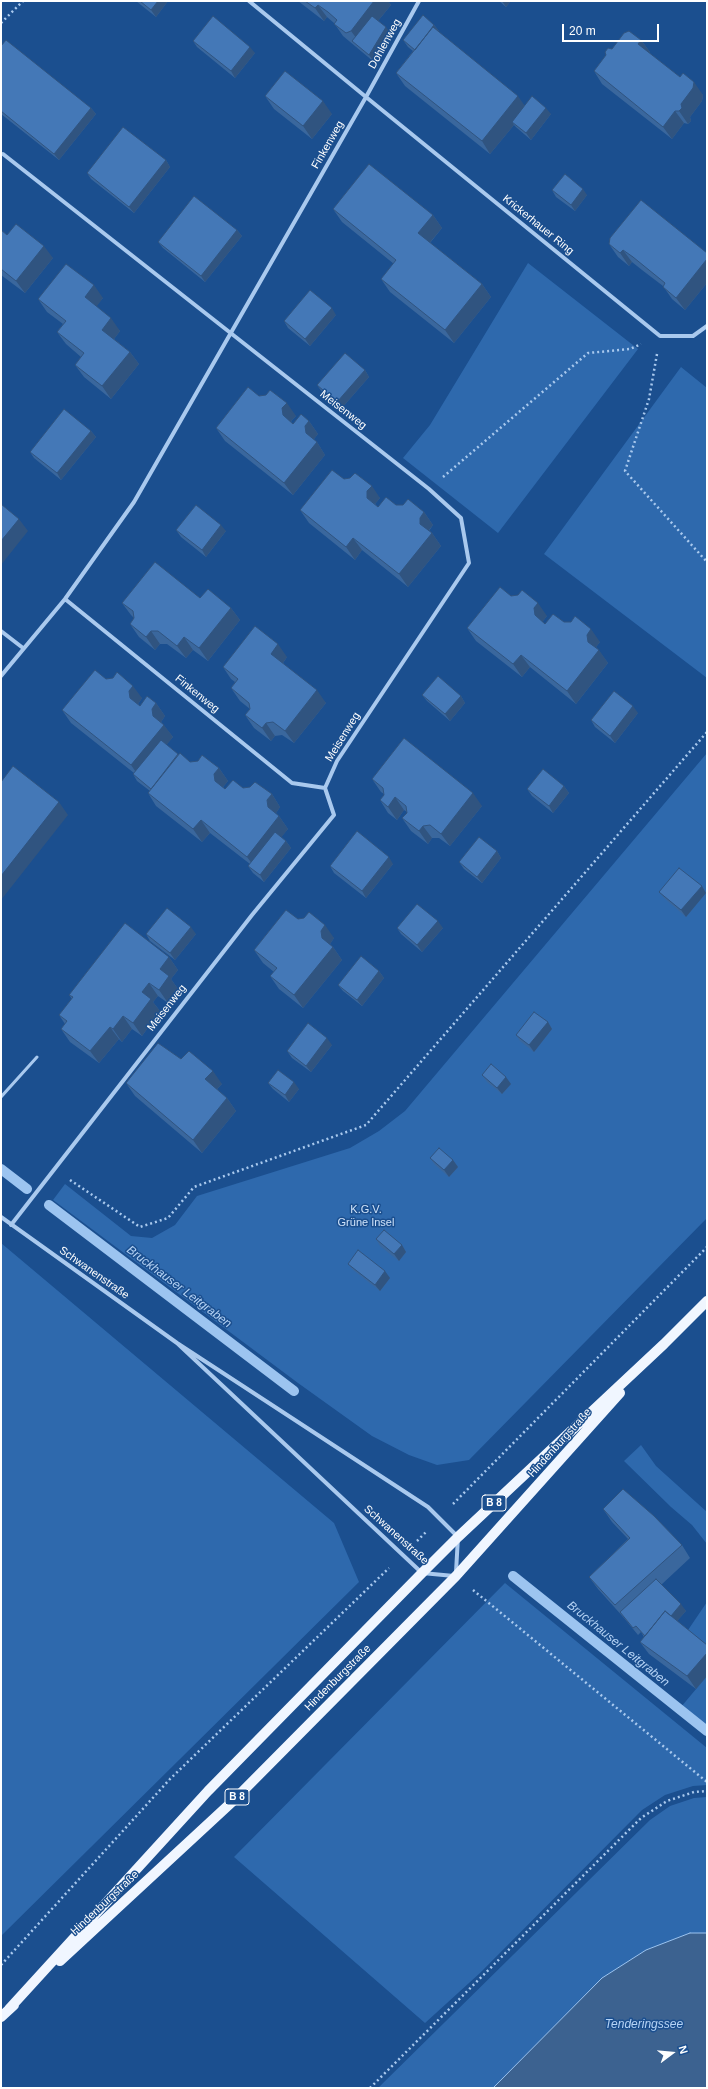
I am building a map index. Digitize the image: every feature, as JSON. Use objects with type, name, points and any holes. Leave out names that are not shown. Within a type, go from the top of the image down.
[{"type":"main road","name":"Hindenburgstraße","points":[[8,2010],[208,1790],[458,1537],[664,1344],[707,1301]]},
{"type":"main road","name":"Hindenburgstraße","points":[[1,2017],[234,1801],[456,1576],[664,1344]]},
{"type":"street","points":[[249,1],[366,97]]},
{"type":"street","name":"Dohlenweg","points":[[366,97],[420,1]]},
{"type":"street","name":"Finkenweg","points":[[1,676],[64,599],[134,502],[366,97]]},
{"type":"street","name":"Krickerhauer Ring","points":[[366,97],[660,336]]},
{"type":"street","points":[[3,154],[231,333]]},
{"type":"street","points":[[660,336],[693,336],[707,326]]},
{"type":"street","name":"Meisenweg","points":[[11,1225],[53,1168],[252,915],[334,815],[325,788],[337,761],[469,562],[461,518],[429,489],[231,333]]},
{"type":"street","name":"Finkenweg","points":[[64,599],[292,783],[325,788]]},
{"type":"street","points":[[1,631],[23,648]]},
{"type":"street","name":"Schwanenstraße","points":[[1,1217],[177,1344],[428,1507],[458,1537]]},
{"type":"street","name":"Schwanenstraße","points":[[177,1344],[422,1573],[456,1576]]},
{"type":"street","points":[[456,1576],[458,1537]]},
{"type":"lane","points":[[1,1097],[37,1057]]},
{"type":"path","points":[[1,23],[23,1]]},
{"type":"path","points":[[429,489],[588,353],[630,349],[660,336]]},
{"type":"path","points":[[660,336],[649,399],[625,470],[707,562]]},
{"type":"path","points":[[53,1168],[140,1227],[168,1218],[194,1187],[366,1125],[707,732]]},
{"type":"path","points":[[1,1965],[170,1779],[440,1518],[707,1247]]},
{"type":"path","points":[[456,1576],[707,1782]]},
{"type":"path","points":[[370,2088],[641,1818],[667,1801],[694,1792],[707,1791]]},
{"type":"green space","points":[[528,263],[638,349],[498,533],[403,458],[430,425]]},
{"type":"green space","points":[[681,367],[707,388],[707,678],[544,554]]},
{"type":"green space","name":"K.G.V. Grüne Insel","points":[[707,753],[707,1218],[469,1460],[437,1465],[409,1455],[372,1436],[298,1383],[53,1200],[65,1184],[131,1236],[152,1238],[175,1225],[197,1196],[350,1148],[379,1131],[405,1111]]},
{"type":"green space","points":[[1,1243],[334,1523],[359,1582],[1,1936]]},
{"type":"green space","points":[[641,1445],[656,1466],[707,1512],[707,1544],[692,1525],[671,1507],[624,1461]]},
{"type":"green space","points":[[505,1583],[707,1748],[707,1785],[693,1786],[665,1795],[642,1810],[480,1973],[425,2023],[234,1857]]},
{"type":"green space","points":[[707,1602],[707,1650],[686,1633]]},
{"type":"green space","points":[[707,1676],[707,1727],[681,1707]]},
{"type":"green space","points":[[707,1797],[707,1933],[690,1933],[646,1950],[602,1978],[493,2088],[378,2088],[650,1820],[670,1806],[694,1798]]},
{"type":"water","name":"Tenderingssee","points":[[690,1933],[707,1933],[707,2088],[493,2088],[602,1978],[646,1950]]},
{"type":"building","points":[[140,1],[158,1],[151,10]]},
{"type":"building","points":[[305,1],[374,1],[351,31],[346,33],[334,24],[337,20],[328,12],[318,5],[315,8]]},
{"type":"building","points":[[423,15],[434,25],[415,50],[403,40]]},
{"type":"building","points":[[213,16],[250,47],[231,71],[193,41]]},
{"type":"building","points":[[372,16],[386,27],[369,55],[352,41]]},
{"type":"building","points":[[433,27],[518,96],[482,141],[396,73]]},
{"type":"building","points":[[629,31],[641,40],[638,44],[680,77],[683,73],[694,82],[693,88],[681,104],[682,108],[679,111],[675,111],[663,127],[594,71],[606,55],[605,52],[608,48],[612,49],[624,33]]},
{"type":"building","points":[[6,40],[91,108],[54,154],[1,111],[1,46]]},
{"type":"building","points":[[285,71],[323,101],[303,126],[265,96]]},
{"type":"building","points":[[532,96],[546,108],[526,133],[512,122]]},
{"type":"building","points":[[123,127],[166,160],[129,207],[87,173]]},
{"type":"building","points":[[369,164],[433,215],[418,233],[482,284],[445,330],[381,279],[396,260],[333,209]]},
{"type":"building","points":[[565,174],[583,189],[571,205],[552,190]]},
{"type":"building","points":[[194,196],[237,230],[201,276],[158,242]]},
{"type":"building","points":[[641,200],[707,253],[707,259],[676,298],[663,287],[665,283],[633,257],[623,250],[620,253],[609,244],[610,238]]},
{"type":"building","points":[[16,224],[44,246],[16,281],[1,269],[1,230],[7,235]]},
{"type":"building","points":[[66,264],[94,285],[85,297],[111,318],[102,330],[130,352],[102,386],[75,365],[84,353],[57,332],[66,321],[38,299]]},
{"type":"building","points":[[310,290],[332,308],[305,339],[284,321]]},
{"type":"building","points":[[345,353],[365,370],[337,402],[317,385]]},
{"type":"building","points":[[248,387],[259,396],[266,395],[270,390],[287,403],[282,408],[283,415],[293,424],[301,414],[309,421],[305,426],[306,433],[317,442],[284,483],[216,428]]},
{"type":"building","points":[[64,409],[91,431],[57,473],[30,452]]},
{"type":"building","points":[[332,470],[344,479],[350,478],[355,473],[372,486],[367,491],[367,498],[378,507],[386,497],[396,505],[403,505],[408,499],[424,512],[420,518],[420,524],[432,533],[399,574],[353,538],[346,547],[300,510]]},
{"type":"building","points":[[1,504],[19,519],[1,541]]},
{"type":"building","points":[[196,505],[221,525],[202,550],[176,530]]},
{"type":"building","points":[[155,562],[200,598],[208,589],[231,608],[199,648],[184,637],[177,646],[158,631],[151,631],[146,637],[130,624],[134,618],[133,611],[122,603]]},
{"type":"building","points":[[500,587],[511,596],[518,595],[522,590],[538,603],[534,608],[535,615],[545,624],[553,614],[564,622],[571,622],[575,616],[591,629],[587,635],[588,642],[599,650],[567,691],[521,655],[513,664],[467,628]]},
{"type":"building","points":[[255,626],[278,644],[271,654],[317,690],[285,731],[273,722],[266,723],[262,728],[245,715],[250,709],[249,703],[231,688],[238,679],[223,667]]},
{"type":"building","points":[[95,670],[106,679],[113,678],[117,672],[133,686],[129,691],[130,698],[140,706],[147,696],[156,703],[152,709],[153,716],[164,725],[131,765],[62,710]]},
{"type":"building","points":[[438,676],[461,696],[445,714],[422,695]]},
{"type":"building","points":[[614,691],[633,706],[610,736],[591,720]]},
{"type":"building","points":[[404,738],[473,793],[441,834],[430,825],[423,826],[419,831],[402,818],[407,813],[406,806],[395,797],[388,807],[380,800],[384,795],[383,788],[372,779]]},
{"type":"building","points":[[161,740],[178,754],[151,789],[133,774]]},
{"type":"building","points":[[180,753],[190,762],[198,761],[202,755],[219,768],[214,774],[215,781],[225,789],[233,780],[243,788],[250,787],[255,782],[272,794],[267,800],[268,807],[279,816],[247,857],[201,820],[193,829],[148,793]]},
{"type":"building","points":[[13,766],[59,802],[1,876],[1,782]]},
{"type":"building","points":[[543,769],[564,786],[549,806],[527,789]]},
{"type":"building","points":[[357,831],[389,857],[362,891],[330,866]]},
{"type":"building","points":[[275,832],[286,841],[260,875],[248,866]]},
{"type":"building","points":[[479,837],[497,851],[477,877],[459,862]]},
{"type":"building","points":[[679,868],[702,886],[681,910],[659,892]]},
{"type":"building","points":[[417,904],[438,921],[417,945],[397,928]]},
{"type":"building","points":[[167,908],[191,927],[170,953],[146,934]]},
{"type":"building","points":[[286,910],[298,919],[304,918],[309,912],[325,925],[321,931],[322,938],[333,947],[294,995],[270,976],[277,968],[254,950]]},
{"type":"building","points":[[125,923],[169,957],[160,969],[169,976],[159,990],[149,983],[142,992],[151,999],[133,1023],[123,1016],[113,1029],[110,1027],[90,1051],[61,1029],[67,1021],[59,1015],[73,997],[69,995]]},
{"type":"building","points":[[361,956],[379,971],[357,1000],[338,985]]},
{"type":"building","points":[[534,1012],[548,1022],[529,1045],[516,1035]]},
{"type":"building","points":[[308,1023],[327,1038],[306,1066],[287,1051]]},
{"type":"building","points":[[158,1043],[181,1059],[189,1051],[213,1071],[205,1079],[227,1098],[193,1140],[126,1083]]},
{"type":"building","points":[[491,1064],[506,1077],[497,1088],[482,1075]]},
{"type":"building","points":[[278,1070],[294,1082],[285,1095],[268,1083]]},
{"type":"building","points":[[439,1148],[453,1160],[444,1170],[430,1158]]},
{"type":"building","points":[[384,1230],[402,1245],[394,1254],[376,1239]]},
{"type":"building","points":[[358,1250],[385,1271],[375,1285],[348,1264]]},
{"type":"building","points":[[623,1489],[654,1516],[682,1545],[615,1605],[589,1577],[630,1538],[603,1509]]},
{"type":"building","points":[[656,1579],[681,1604],[671,1616],[665,1611],[645,1636],[636,1626],[633,1628],[620,1612]]},
{"type":"building","points":[[665,1611],[707,1645],[707,1653],[687,1676],[640,1642]]},
{"type":"waterway","name":"Bruckhauser Leitgraben","points":[[1,1169],[27,1189]]},
{"type":"waterway","name":"Bruckhauser Leitgraben","points":[[49,1205],[294,1391]]},
{"type":"waterway","name":"Bruckhauser Leitgraben","points":[[513,1576],[707,1731]]}]
